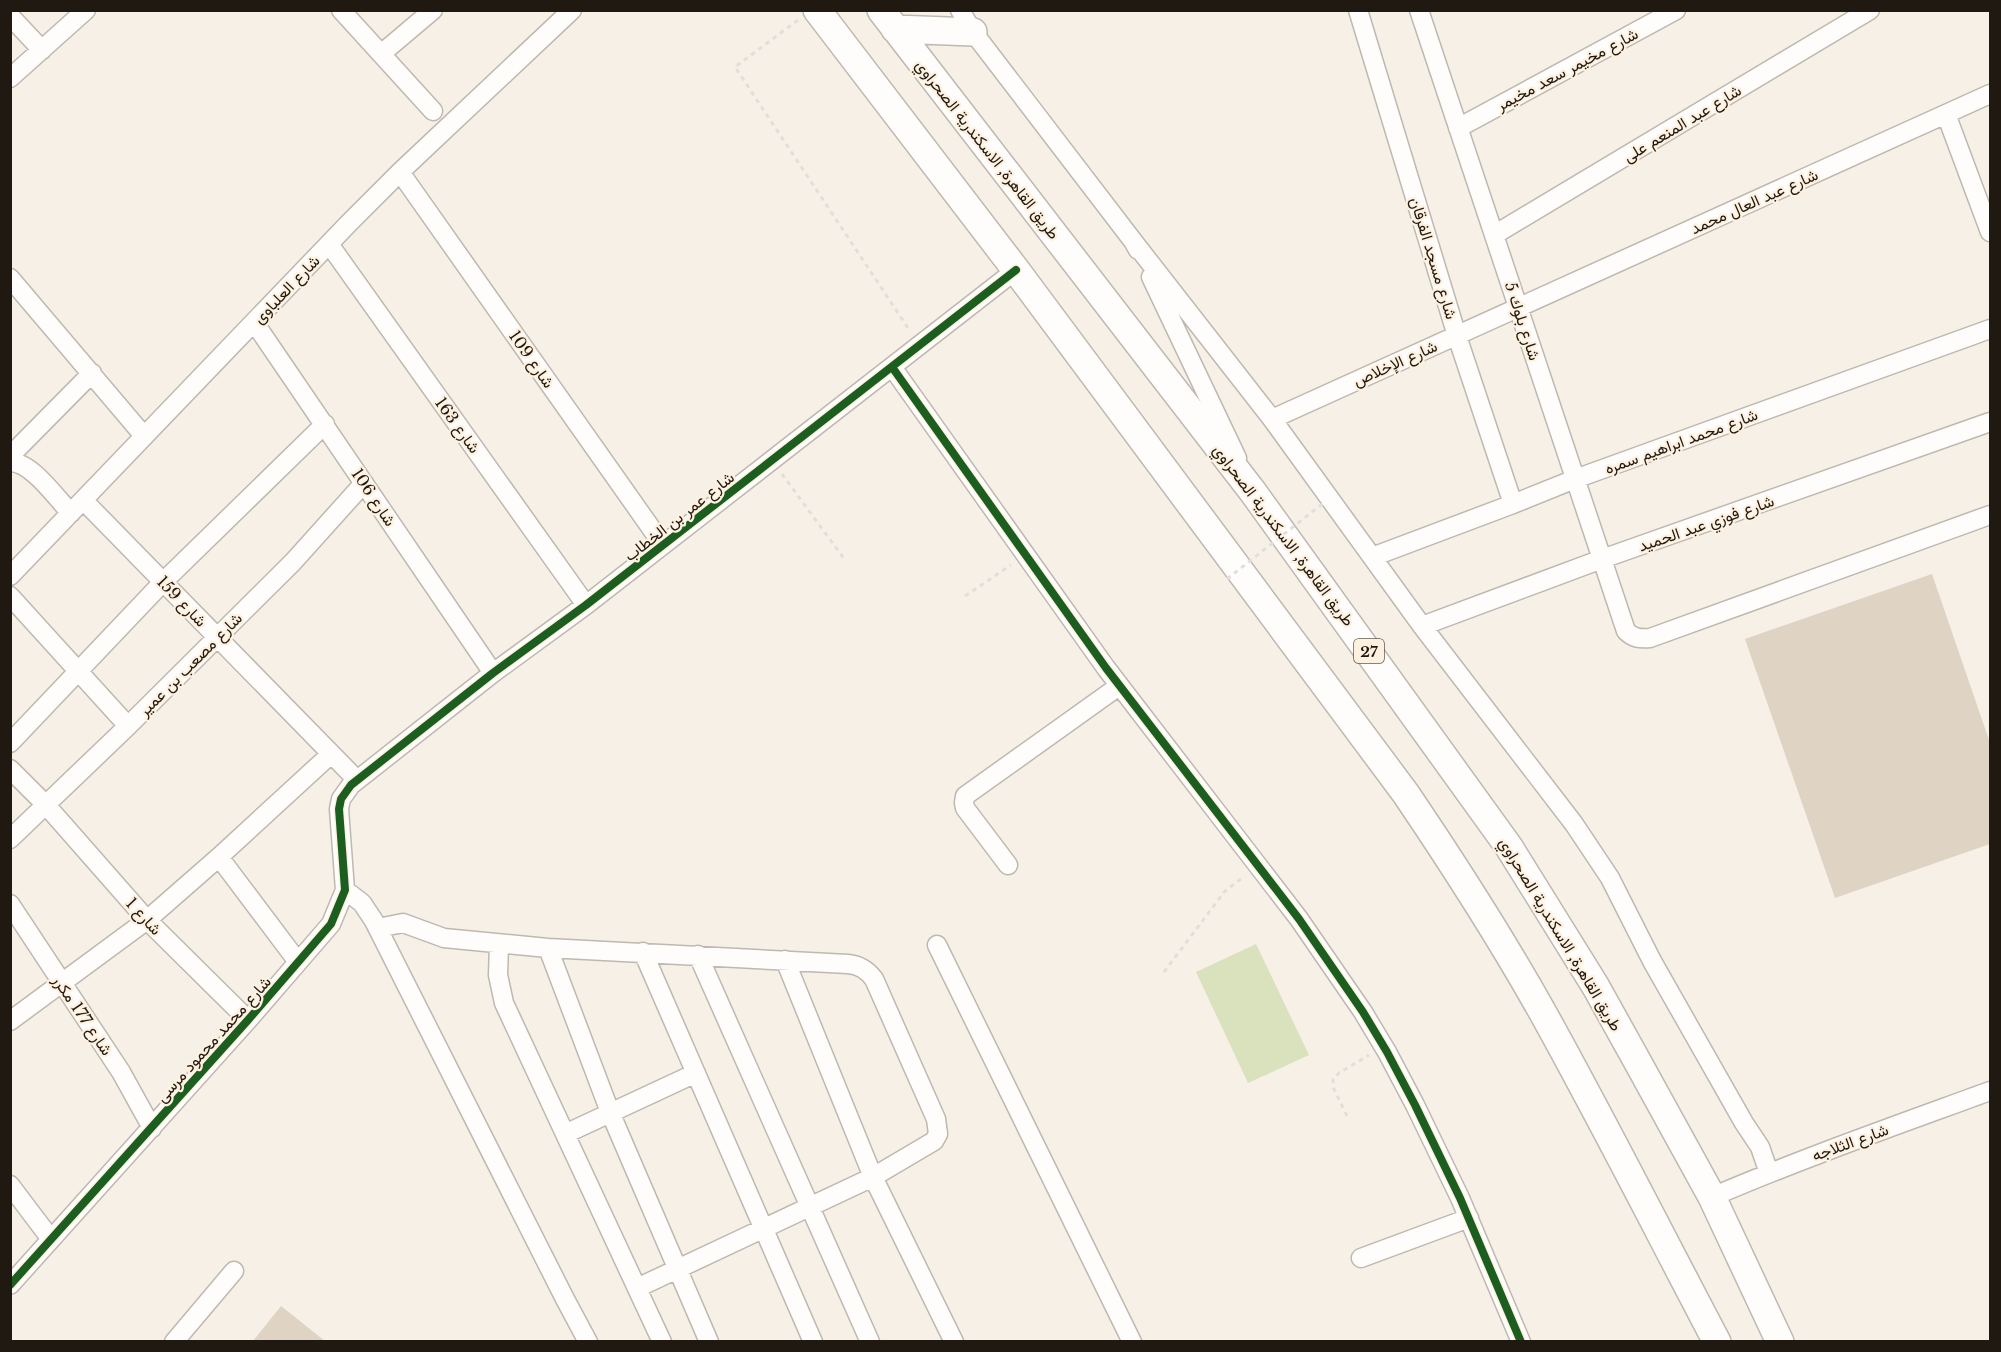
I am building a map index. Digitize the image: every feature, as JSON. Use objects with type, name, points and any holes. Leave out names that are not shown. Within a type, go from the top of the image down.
[{"type":"highway","points":[[809,14],[1016,270],[1406,794],[1507,952],[1543,1013],[1717,1341]]},
{"type":"highway","points":[[888,20],[967,21]]},
{"type":"highway","name":"طريق القاهرة, الاسكندرية الصحراوي","points":[[888,20],[1254,492],[1515,857],[1596,987],[1712,1197],[1780,1341]]},
{"type":"street","points":[[10,78],[86,10]]},
{"type":"street","points":[[381,54],[433,10]]},
{"type":"street","name":"شارع العلباوى","points":[[10,576],[400,172],[572,10]]},
{"type":"street","points":[[948,10],[961,26],[967,21],[1133,241],[1272,419],[1422,626],[1574,824],[1610,878],[1652,961],[1760,1147],[1769,1173]]},
{"type":"street","name":"شارع مسجد الفرقان","points":[[1358,10],[1457,336],[1513,504]]},
{"type":"street","name":"شارع بلوك 5","points":[[1419,10],[1626,631],[1632,637],[1650,638],[1990,515]]},
{"type":"street","name":"شارع مخيمر سعد مخيمر","points":[[1458,128],[1676,10]]},
{"type":"street","name":"شارع عبد المنعم على","points":[[1494,235],[1870,10]]},
{"type":"street","points":[[342,11],[433,111]]},
{"type":"street","points":[[10,16],[42,50]]},
{"type":"street","name":"شارع عبد العال محمد","points":[[1518,307],[1990,94]]},
{"type":"street","points":[[1946,114],[1990,232]]},
{"type":"street","name":"شارع 109","points":[[400,172],[663,545]]},
{"type":"street","points":[[1133,241],[1254,492]]},
{"type":"street","name":"شارع 163","points":[[329,244],[586,605]]},
{"type":"street","name":"شارع عمر بن الخطاب","points":[[357,780],[1016,270]]},
{"type":"street","points":[[10,278],[144,436]]},
{"type":"street","name":"شارع الإخلاص","points":[[1272,419],[1518,307]]},
{"type":"street","name":"شارع 106","points":[[254,322],[493,673]]},
{"type":"street","name":"شارع محمد ابراهيم سمره","points":[[1372,557],[1575,479],[1990,329]]},
{"type":"street","points":[[892,367],[1119,686],[1299,919],[1340,977],[1383,1046],[1415,1105],[1469,1218],[1521,1341]]},
{"type":"street","points":[[10,456],[92,373]]},
{"type":"street","name":"شارع فوزي عبد الحميد","points":[[1422,626],[1602,559],[1990,422]]},
{"type":"street","points":[[10,743],[163,582],[325,424]]},
{"type":"street","name":"شارع 159","points":[[10,462],[17,462],[28,467],[163,582],[357,780]]},
{"type":"street","name":"شارع مصعب بن عمير","points":[[10,839],[218,638],[293,562],[364,483]]},
{"type":"street","points":[[10,596],[128,726]]},
{"type":"street","points":[[1008,866],[965,808],[965,796],[1119,686]]},
{"type":"street","points":[[10,1022],[147,920],[331,754]]},
{"type":"street","name":"شارع 1","points":[[10,769],[46,806],[147,920],[248,1020]]},
{"type":"street","name":"شارع محمد محمود مرسى","points":[[10,1285],[331,924],[345,890],[339,809],[341,799],[357,780]]},
{"type":"street","points":[[219,857],[298,962]]},
{"type":"street","points":[[345,890],[362,903],[378,928],[559,1289],[588,1341]]},
{"type":"street","name":"شارع 177 مكرر","points":[[13,915],[63,984],[121,1071],[152,1128]]},
{"type":"street","points":[[378,928],[403,923],[444,939],[548,948],[858,965],[874,980],[936,1119],[938,1134],[934,1141],[873,1177],[637,1288]]},
{"type":"street","points":[[499,944],[498,975],[504,1003],[662,1341]]},
{"type":"street","points":[[937,945],[1132,1341]]},
{"type":"street","points":[[548,948],[610,1112],[709,1341]]},
{"type":"street","points":[[644,952],[813,1341]]},
{"type":"street","points":[[698,955],[870,1341]]},
{"type":"street","points":[[785,960],[873,1177],[954,1341]]},
{"type":"street","points":[[565,1134],[696,1073]]},
{"type":"street","name":"شارع الثلاجه","points":[[1712,1197],[1769,1173],[1990,1091]]},
{"type":"street","points":[[10,1185],[50,1238]]},
{"type":"street","points":[[1361,1258],[1469,1218]]},
{"type":"street","points":[[174,1341],[234,1271]]},
{"type":"path","points":[[809,14],[735,67],[920,345]]},
{"type":"path","points":[[772,460],[845,560]]},
{"type":"path","points":[[1227,579],[1326,501]]},
{"type":"path","points":[[965,596],[1025,555]]},
{"type":"path","points":[[1164,972],[1225,891],[1233,883],[1259,867]]},
{"type":"path","points":[[1347,1116],[1333,1087],[1333,1079],[1383,1046]]},
{"type":"green space","points":[[1256,944],[1309,1055],[1248,1083],[1196,972]]},
{"type":"building","points":[[1932,574],[1990,743],[1990,844],[1835,898],[1745,639]]},
{"type":"building","points":[[281,1306],[325,1341],[253,1341]]},
{"type":"cycle path","points":[[10,1285],[331,924],[345,890],[339,809],[341,799],[351,785],[1016,270]]},
{"type":"cycle path","points":[[892,367],[1106,668],[1299,919],[1363,1012],[1415,1105],[1460,1198],[1521,1342]]}]
